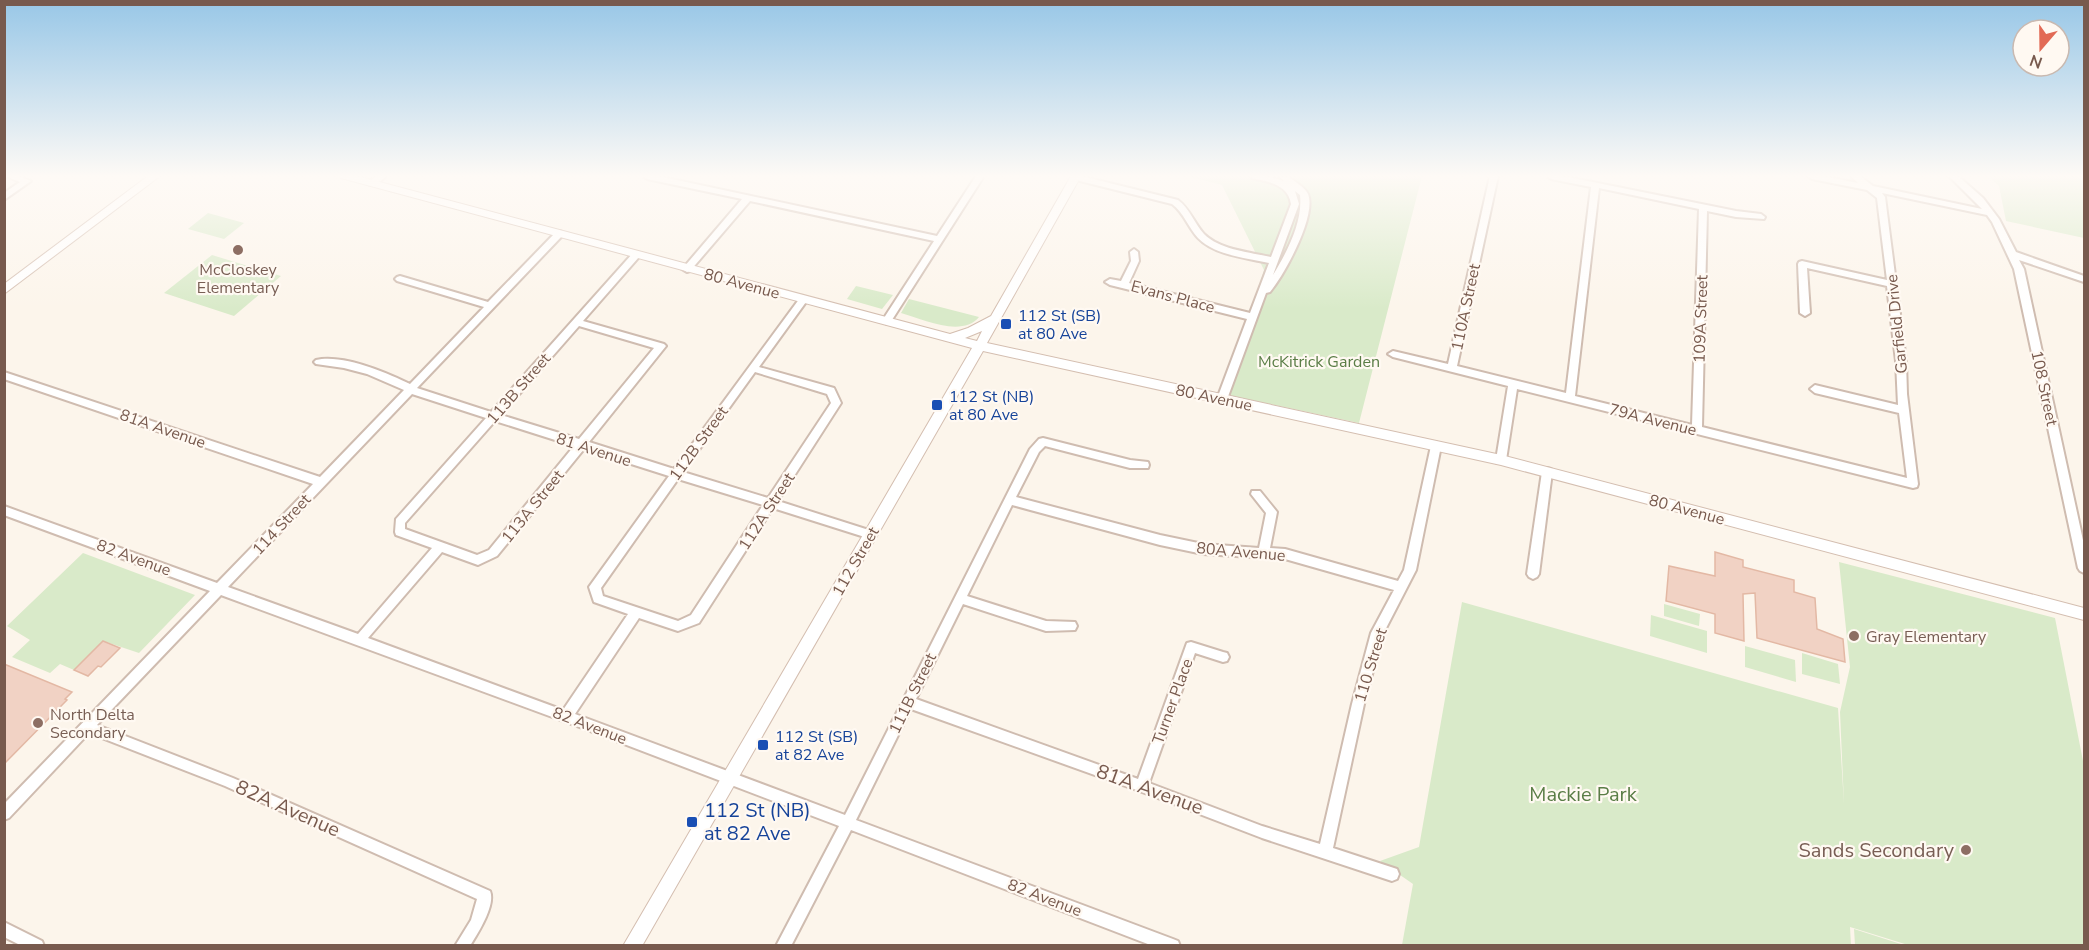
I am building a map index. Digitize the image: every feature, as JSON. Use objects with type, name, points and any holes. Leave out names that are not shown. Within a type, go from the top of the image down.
[{"type":"street","points":[[4,290],[96,220]]},
{"type":"street","name":"80 Avenue","points":[[513,220],[980,346],[1501,460],[2085,614]]},
{"type":"street","points":[[687,269],[729,220]]},
{"type":"street","points":[[855,220],[940,239]]},
{"type":"street","points":[[886,321],[952,220]]},
{"type":"street","name":"112 Street","points":[[632,945],[1051,220]]},
{"type":"street","points":[[1191,220],[1204,239],[1218,246],[1274,261]]},
{"type":"street","points":[[1222,399],[1290,220]]},
{"type":"street","points":[[1261,297],[1270,287],[1287,258],[1301,220]]},
{"type":"street","name":"110A Street","points":[[1452,368],[1484,220]]},
{"type":"street","points":[[1570,398],[1591,220]]},
{"type":"street","name":"109A Street","points":[[1697,430],[1703,220]]},
{"type":"street","name":"Garfield Drive","points":[[1884,220],[1913,484]]},
{"type":"street","name":"108 Street","points":[[1995,220],[2014,255],[2085,568]]},
{"type":"street","name":"114 Street","points":[[4,814],[559,234]]},
{"type":"street","name":"Evans Place","points":[[1134,252],[1135,261],[1124,285],[1253,317]]},
{"type":"street","name":"113B Street","points":[[440,546],[400,532],[400,522],[636,255]]},
{"type":"street","points":[[2014,255],[2085,279]]},
{"type":"street","points":[[1804,313],[1802,264],[1892,284]]},
{"type":"street","points":[[400,279],[491,306]]},
{"type":"street","points":[[1110,282],[1124,285]]},
{"type":"street","name":"112B Street","points":[[636,612],[598,599],[595,587],[803,300]]},
{"type":"street","points":[[949,338],[972,331],[995,319]]},
{"type":"street","name":"113A Street","points":[[440,546],[478,560],[493,553],[661,346],[576,322]]},
{"type":"street","name":"79A Avenue","points":[[1393,354],[1913,484]]},
{"type":"street","name":"81 Avenue","points":[[319,362],[337,363],[494,417],[871,535]]},
{"type":"street","name":"112A Street","points":[[636,612],[678,627],[695,619],[836,403],[831,391],[752,368]]},
{"type":"street","name":"81A Avenue","points":[[4,375],[321,482]]},
{"type":"street","points":[[1501,460],[1514,384]]},
{"type":"street","points":[[1815,389],[1904,410]]},
{"type":"street","name":"111B Street","points":[[783,945],[848,824],[1035,448],[1042,442],[1130,464],[1144,465]]},
{"type":"street","name":"110 Street","points":[[1325,853],[1358,704],[1377,633],[1410,570],[1436,446]]},
{"type":"street","points":[[1533,574],[1547,472]]},
{"type":"street","points":[[1256,494],[1272,512],[1264,551]]},
{"type":"street","name":"80A Avenue","points":[[1010,500],[1160,540],[1203,549],[1264,551],[1315,561],[1401,587]]},
{"type":"street","name":"82 Avenue","points":[[4,510],[566,716],[1173,945]]},
{"type":"street","points":[[360,640],[440,546]]},
{"type":"street","points":[[960,598],[1046,626],[1071,626]]},
{"type":"street","points":[[566,716],[636,612]]},
{"type":"street","name":"Turner Place","points":[[1142,786],[1191,647],[1223,657]]},
{"type":"street","name":"81A Avenue","points":[[908,702],[1325,853],[1392,874]]},
{"type":"street","name":"82A Avenue","points":[[88,727],[229,782],[485,896],[477,923],[462,945]]},
{"type":"street","points":[[4,929],[37,945]]},
{"type":"green space","points":[[199,220],[234,220],[244,223],[224,239],[188,229]]},
{"type":"green space","name":"McKitrick Garden","points":[[1239,220],[1411,220],[1359,423],[1227,395],[1264,270]]},
{"type":"green space","points":[[2084,220],[2084,238],[2006,221]]},
{"type":"green space","points":[[212,255],[281,276],[234,316],[164,293]]},
{"type":"green space","points":[[856,286],[893,295],[882,309],[847,299]]},
{"type":"green space","points":[[909,299],[979,317],[963,326],[952,327],[930,322],[901,313]]},
{"type":"green space","points":[[83,553],[195,595],[139,653],[103,641],[74,670],[60,664],[50,673],[12,657],[30,640],[7,626]]},
{"type":"green space","name":"Mackie Park","points":[[1839,562],[2055,618],[2084,766],[2084,945],[1908,945],[1850,927],[1851,946],[1402,945],[1413,884],[1380,861],[1419,847],[1462,602],[1838,708],[1844,804],[1840,712],[1850,667]]},
{"type":"green space","points":[[1664,604],[1700,614],[1699,626],[1664,616]]},
{"type":"green space","points":[[1651,615],[1707,631],[1707,653],[1650,636]]},
{"type":"green space","points":[[1745,646],[1795,660],[1796,682],[1745,667]]},
{"type":"green space","points":[[1802,653],[1838,664],[1840,684],[1802,674]]},
{"type":"green space","points":[[1854,929],[1904,945],[1855,945]]},
{"type":"building","name":"Gray Elementary","points":[[1715,552],[1743,560],[1743,567],[1794,580],[1794,592],[1815,598],[1817,629],[1843,639],[1845,662],[1757,638],[1755,593],[1743,594],[1744,641],[1715,633],[1715,614],[1666,601],[1669,566],[1715,576]]},
{"type":"building","name":"North Delta Secondary","points":[[103,641],[120,648],[88,676],[74,670]]},
{"type":"building","name":"North Delta Secondary","points":[[4,664],[72,692],[65,699],[67,700],[4,764]]},
{"type":"place","name":"McCloskey Elementary","points":[[238,250]]},
{"type":"place","name":"112 St (SB) at 80 Ave","points":[[1006,324]]},
{"type":"place","name":"112 St (NB) at 80 Ave","points":[[937,405]]},
{"type":"place","name":"Gray Elementary","points":[[1854,636]]},
{"type":"place","name":"North Delta Secondary","points":[[38,723]]},
{"type":"place","name":"112 St (SB) at 82 Ave","points":[[763,745]]},
{"type":"place","name":"112 St (NB) at 82 Ave","points":[[692,822]]},
{"type":"place","name":"Sands Secondary","points":[[1966,850]]}]
